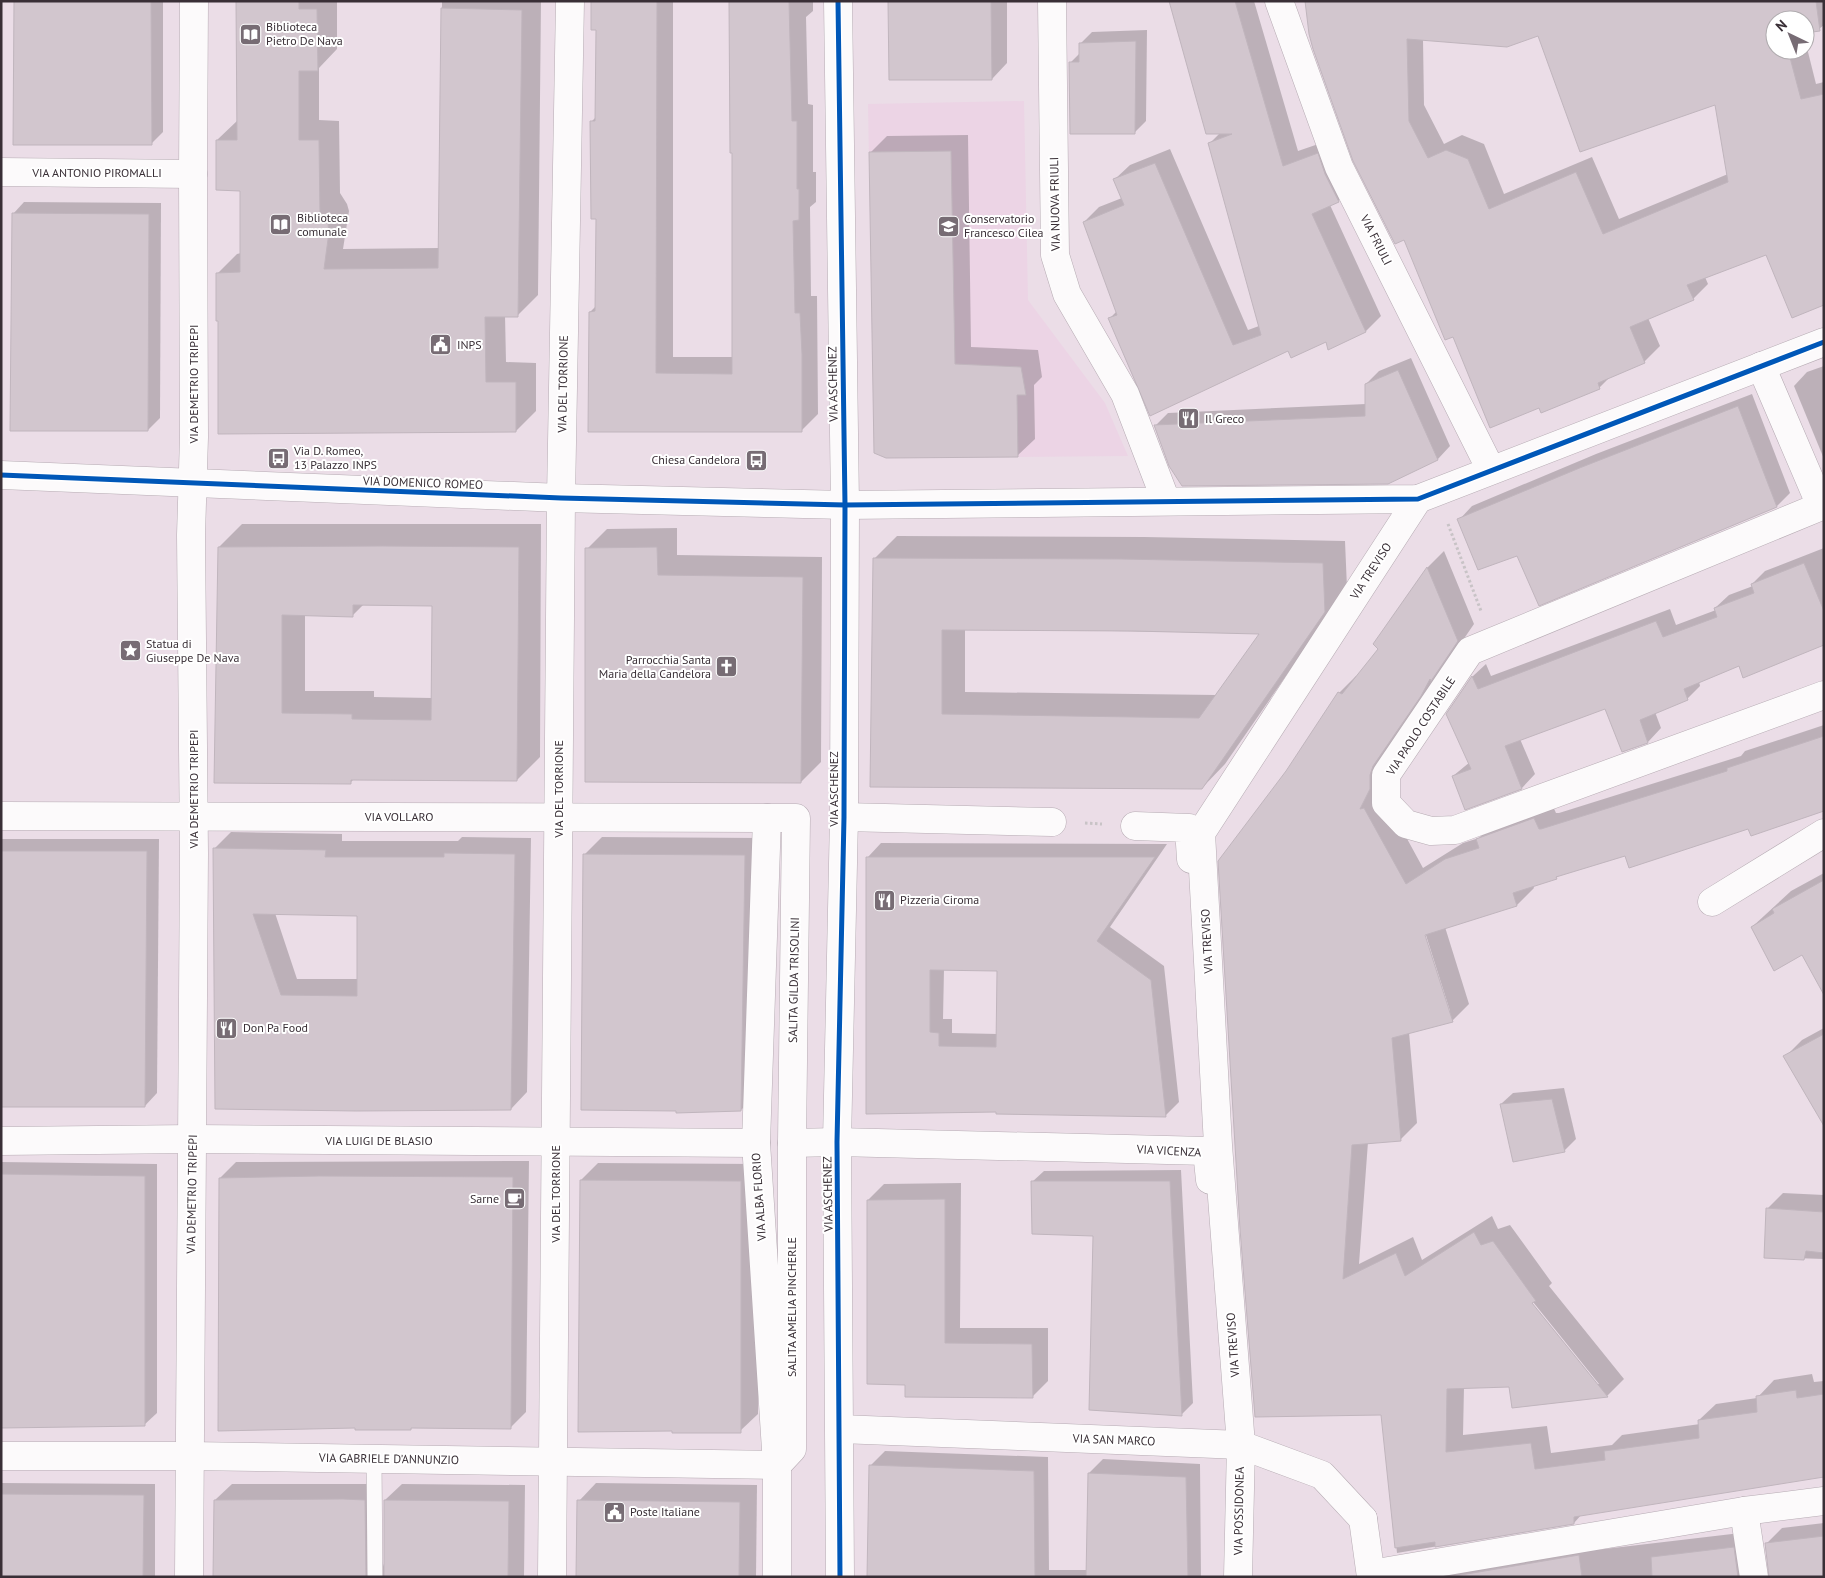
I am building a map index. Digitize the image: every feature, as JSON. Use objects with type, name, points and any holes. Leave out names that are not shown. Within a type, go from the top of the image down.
[{"type":"street","name":"VIA DEMETRIO TRIPEPI","points":[[189,1577],[193,1140],[194,817],[191,535],[194,484],[194,1]]},
{"type":"street","name":"VIA DEL TORRIONE","points":[[552,1577],[561,498],[570,1]]},
{"type":"street","name":"VIA ASCHENEZ","points":[[838,1],[844,504],[844,817],[837,1142],[840,1577]]},
{"type":"street","name":"VIA NUOVA FRIULI","points":[[1052,1],[1055,255],[1067,294],[1125,394],[1166,501]]},
{"type":"street","name":"VIA FRIULI","points":[[1279,1],[1339,167],[1491,470]]},
{"type":"street","name":"VIA ANTONIO PIROMALLI","points":[[1,172],[193,174]]},
{"type":"street","points":[[1427,496],[1824,342]]},
{"type":"street","name":"VIA PAOLO COSTABILE","points":[[1761,366],[1822,506],[1470,651],[1386,775],[1386,803],[1406,824],[1431,831],[1455,830],[1824,695]]},
{"type":"street","name":"VIA DOMENICO ROMEO","points":[[1,475],[561,498],[844,504],[1427,496]]},
{"type":"street","name":"VIA TREVISO","points":[[1241,1445],[1218,1136],[1202,833],[1427,496]]},
{"type":"street","name":"VIA VOLLARO","points":[[1,816],[796,818]]},
{"type":"street","points":[[844,817],[1052,822]]},
{"type":"street","name":"VIA ALBA FLORIO","points":[[767,818],[756,1143],[777,1465],[777,1577]]},
{"type":"street","name":"SALITA GILDA TRISOLINI","points":[[792,1143],[796,818]]},
{"type":"street","points":[[1135,826],[1189,828],[1207,1151]]},
{"type":"street","points":[[1712,902],[1824,833]]},
{"type":"street","name":"VIA LUIGI DE BLASIO","points":[[1,1141],[193,1140],[756,1143]]},
{"type":"street","name":"VIA VICENZA","points":[[792,1143],[837,1142],[1207,1151],[1241,1445]]},
{"type":"street","name":"SALITA AMELIA PINCHERLE","points":[[777,1465],[792,1449],[792,1143]]},
{"type":"street","name":"VIA SAN MARCO","points":[[840,1428],[1241,1445],[1322,1475],[1363,1519],[1371,1575]]},
{"type":"street","name":"VIA POSSIDONEA","points":[[1238,1577],[1241,1445]]},
{"type":"street","name":"VIA GABRIELE D'ANNUNZIO","points":[[1,1456],[189,1456],[777,1465]]},
{"type":"street","points":[[1371,1575],[1744,1511],[1824,1501]]},
{"type":"street","points":[[1744,1511],[1754,1577]]},
{"type":"lane","points":[[374,1459],[375,1577]]},
{"type":"path","points":[[1427,496],[1492,641]]},
{"type":"path","points":[[1052,822],[1135,826]]},
{"type":"shaded area","name":"Conservatorio Francesco Cilea","points":[[1024,101],[1028,300],[1105,403],[1128,456],[886,458],[874,449],[868,104]]},
{"type":"building","points":[[14,1],[151,1],[152,145],[13,145]]},
{"type":"building","points":[[236,1],[299,1],[299,9],[317,9],[318,71],[299,71],[299,140],[319,140],[320,214],[328,224],[329,232],[324,269],[438,268],[441,8],[522,10],[518,317],[485,317],[486,382],[516,382],[516,432],[218,434],[216,273],[240,272],[240,191],[216,190],[216,140],[237,140]]},
{"type":"building","points":[[591,1],[657,1],[656,373],[732,374],[732,153],[730,153],[729,1],[789,1],[792,121],[797,121],[799,220],[793,221],[795,313],[800,313],[802,354],[802,432],[588,432],[589,312],[595,311],[596,219],[591,219],[590,121],[595,121],[596,30],[591,30]]},
{"type":"building","points":[[888,1],[991,1],[992,80],[889,80]]},
{"type":"building","points":[[1169,1],[1235,1],[1283,166],[1318,153],[1325,174],[1339,202],[1312,214],[1366,332],[1328,350],[1326,342],[1291,358],[1288,351],[1150,416],[1108,318],[1117,315],[1083,222],[1124,205],[1113,179],[1155,163],[1233,345],[1261,335],[1208,143],[1232,134],[1206,134]]},
{"type":"building","points":[[1305,1],[1816,1],[1820,31],[1815,32],[1815,10],[1765,10],[1765,60],[1791,60],[1801,99],[1824,94],[1824,305],[1792,318],[1766,255],[1687,285],[1694,300],[1630,327],[1645,363],[1598,383],[1600,389],[1541,413],[1539,408],[1490,428],[1453,337],[1445,340],[1404,240],[1395,244],[1353,161],[1313,49]],"holes":[[[1538,36],[1580,152],[1715,105],[1728,182],[1603,234],[1576,172],[1489,209],[1468,159],[1446,150],[1428,158],[1409,121],[1407,39],[1507,47]]]},
{"type":"building","points":[[1136,41],[1135,134],[1070,134],[1069,62],[1079,62],[1079,43]]},
{"type":"building","points":[[951,151],[955,364],[1021,367],[1026,395],[1017,395],[1018,457],[886,458],[874,453],[869,152]]},
{"type":"building","points":[[12,213],[149,214],[148,431],[10,431]]},
{"type":"building","points":[[1398,370],[1438,460],[1388,484],[1182,486],[1169,466],[1154,425],[1365,416],[1365,384]]},
{"type":"building","points":[[1738,406],[1777,507],[1539,606],[1517,556],[1478,570],[1457,519],[1582,467]]},
{"type":"building","points":[[218,547],[519,547],[517,781],[351,780],[351,784],[214,783]],"holes":[[[353,605],[432,606],[431,720],[352,719],[352,714],[282,713],[282,615],[353,617]]]},
{"type":"building","name":"Parrocchia Santa Maria della Candelora","points":[[657,547],[658,575],[803,577],[801,783],[585,782],[585,548]]},
{"type":"building","points":[[873,558],[1121,559],[1323,563],[1325,612],[1202,789],[870,787]],"holes":[[[942,630],[1259,634],[1199,718],[942,714]]]},
{"type":"building","points":[[1804,563],[1824,611],[1824,645],[1743,678],[1739,666],[1684,689],[1688,700],[1640,720],[1648,743],[1622,752],[1605,709],[1505,746],[1522,789],[1465,810],[1452,776],[1471,769],[1446,714],[1472,676],[1478,689],[1656,621],[1663,637],[1717,617],[1714,608],[1754,593],[1751,584]]},
{"type":"building","points":[[1427,567],[1458,641],[1431,681],[1430,679],[1421,696],[1373,766],[1370,775],[1370,789],[1360,809],[1364,808],[1406,884],[1445,859],[1479,848],[1476,839],[1534,818],[1539,829],[1541,829],[1727,771],[1727,768],[1824,736],[1824,811],[1751,836],[1748,829],[1629,868],[1625,856],[1556,877],[1557,879],[1513,893],[1517,906],[1425,935],[1453,1022],[1392,1038],[1401,1141],[1352,1145],[1343,1279],[1396,1253],[1405,1276],[1474,1232],[1481,1245],[1493,1241],[1536,1301],[1532,1303],[1608,1397],[1512,1408],[1509,1387],[1447,1389],[1446,1452],[1531,1443],[1535,1469],[1605,1460],[1604,1451],[1699,1438],[1698,1420],[1757,1412],[1756,1396],[1796,1390],[1797,1398],[1824,1394],[1824,1477],[1574,1517],[1574,1524],[1435,1547],[1435,1542],[1395,1548],[1381,1415],[1255,1417],[1240,1229],[1218,861],[1286,771],[1338,692],[1342,694],[1378,649],[1373,644]]},
{"type":"building","points":[[213,848],[326,850],[325,857],[444,857],[444,853],[515,854],[511,1110],[356,1111],[215,1109]],"holes":[[[253,914],[357,916],[357,996],[281,995]]]},
{"type":"building","points":[[1,851],[147,851],[145,1107],[1,1107]]},
{"type":"building","points":[[583,854],[745,855],[741,1111],[676,1113],[676,1111],[581,1110]]},
{"type":"building","points":[[866,857],[1155,857],[1097,941],[1151,980],[1166,1117],[996,1114],[996,1112],[866,1114]],"holes":[[[930,970],[997,971],[996,1047],[939,1046],[939,1033],[930,1032]]]},
{"type":"building","points":[[1824,880],[1824,995],[1802,955],[1774,971],[1751,927],[1774,913],[1772,909]]},
{"type":"building","points":[[1824,1034],[1824,1126],[1783,1056]]},
{"type":"building","points":[[1552,1099],[1565,1152],[1513,1162],[1500,1104]]},
{"type":"building","points":[[1,1174],[145,1176],[145,1426],[1,1428]]},
{"type":"building","points":[[319,1176],[513,1177],[511,1429],[411,1428],[411,1430],[355,1430],[355,1428],[218,1431],[219,1178]]},
{"type":"building","points":[[580,1180],[741,1181],[741,1433],[672,1433],[672,1431],[578,1432]]},
{"type":"building","points":[[1031,1181],[1170,1181],[1182,1416],[1089,1410],[1093,1236],[1032,1234]]},
{"type":"building","points":[[945,1199],[945,1343],[1032,1344],[1033,1398],[905,1397],[905,1385],[867,1384],[867,1200]]},
{"type":"building","points":[[1766,1208],[1824,1212],[1824,1253],[1806,1251],[1804,1260],[1764,1258]]},
{"type":"building","points":[[869,1465],[1034,1471],[1035,1577],[867,1577]]},
{"type":"building","points":[[1088,1473],[1186,1477],[1188,1577],[1086,1577]]},
{"type":"building","points":[[1,1494],[144,1495],[143,1577],[1,1577]]},
{"type":"building","points":[[214,1500],[365,1500],[366,1577],[213,1577]]},
{"type":"building","points":[[384,1500],[509,1501],[508,1577],[384,1577]]},
{"type":"building","points":[[577,1500],[740,1502],[739,1577],[576,1577]]},
{"type":"building","points":[[1824,1536],[1824,1577],[1769,1577],[1765,1543]]},
{"type":"building","points":[[1734,1547],[1738,1577],[1652,1577],[1651,1557]]},
{"type":"building","points":[[1579,1555],[1582,1577],[1449,1577]]},
{"type":"cycle path","points":[[838,1],[845,505],[844,817],[837,1142],[840,1577]]},
{"type":"cycle path","points":[[1,475],[561,498],[845,505],[1418,499],[1824,342]]},
{"type":"place","name":"Biblioteca Pietro De Nava","points":[[250,34]]},
{"type":"place","name":"Biblioteca comunale","points":[[281,225]]},
{"type":"place","name":"Conservatorio Francesco Cilea","points":[[948,226]]},
{"type":"place","name":"INPS","points":[[441,345]]},
{"type":"place","name":"Il Greco","points":[[1189,419]]},
{"type":"place","name":"Via D. Romeo, 13 Palazzo INPS","points":[[278,458]]},
{"type":"place","name":"Chiesa Candelora","points":[[756,460]]},
{"type":"place","name":"Statua di Giuseppe De Nava","points":[[130,651]]},
{"type":"place","name":"Parrocchia Santa Maria della Candelora","points":[[727,667]]},
{"type":"place","name":"Pizzeria Ciroma","points":[[884,900]]},
{"type":"place","name":"Don Pa Food","points":[[227,1028]]},
{"type":"place","name":"Sarne","points":[[515,1199]]},
{"type":"place","name":"Poste Italiane","points":[[614,1512]]}]
